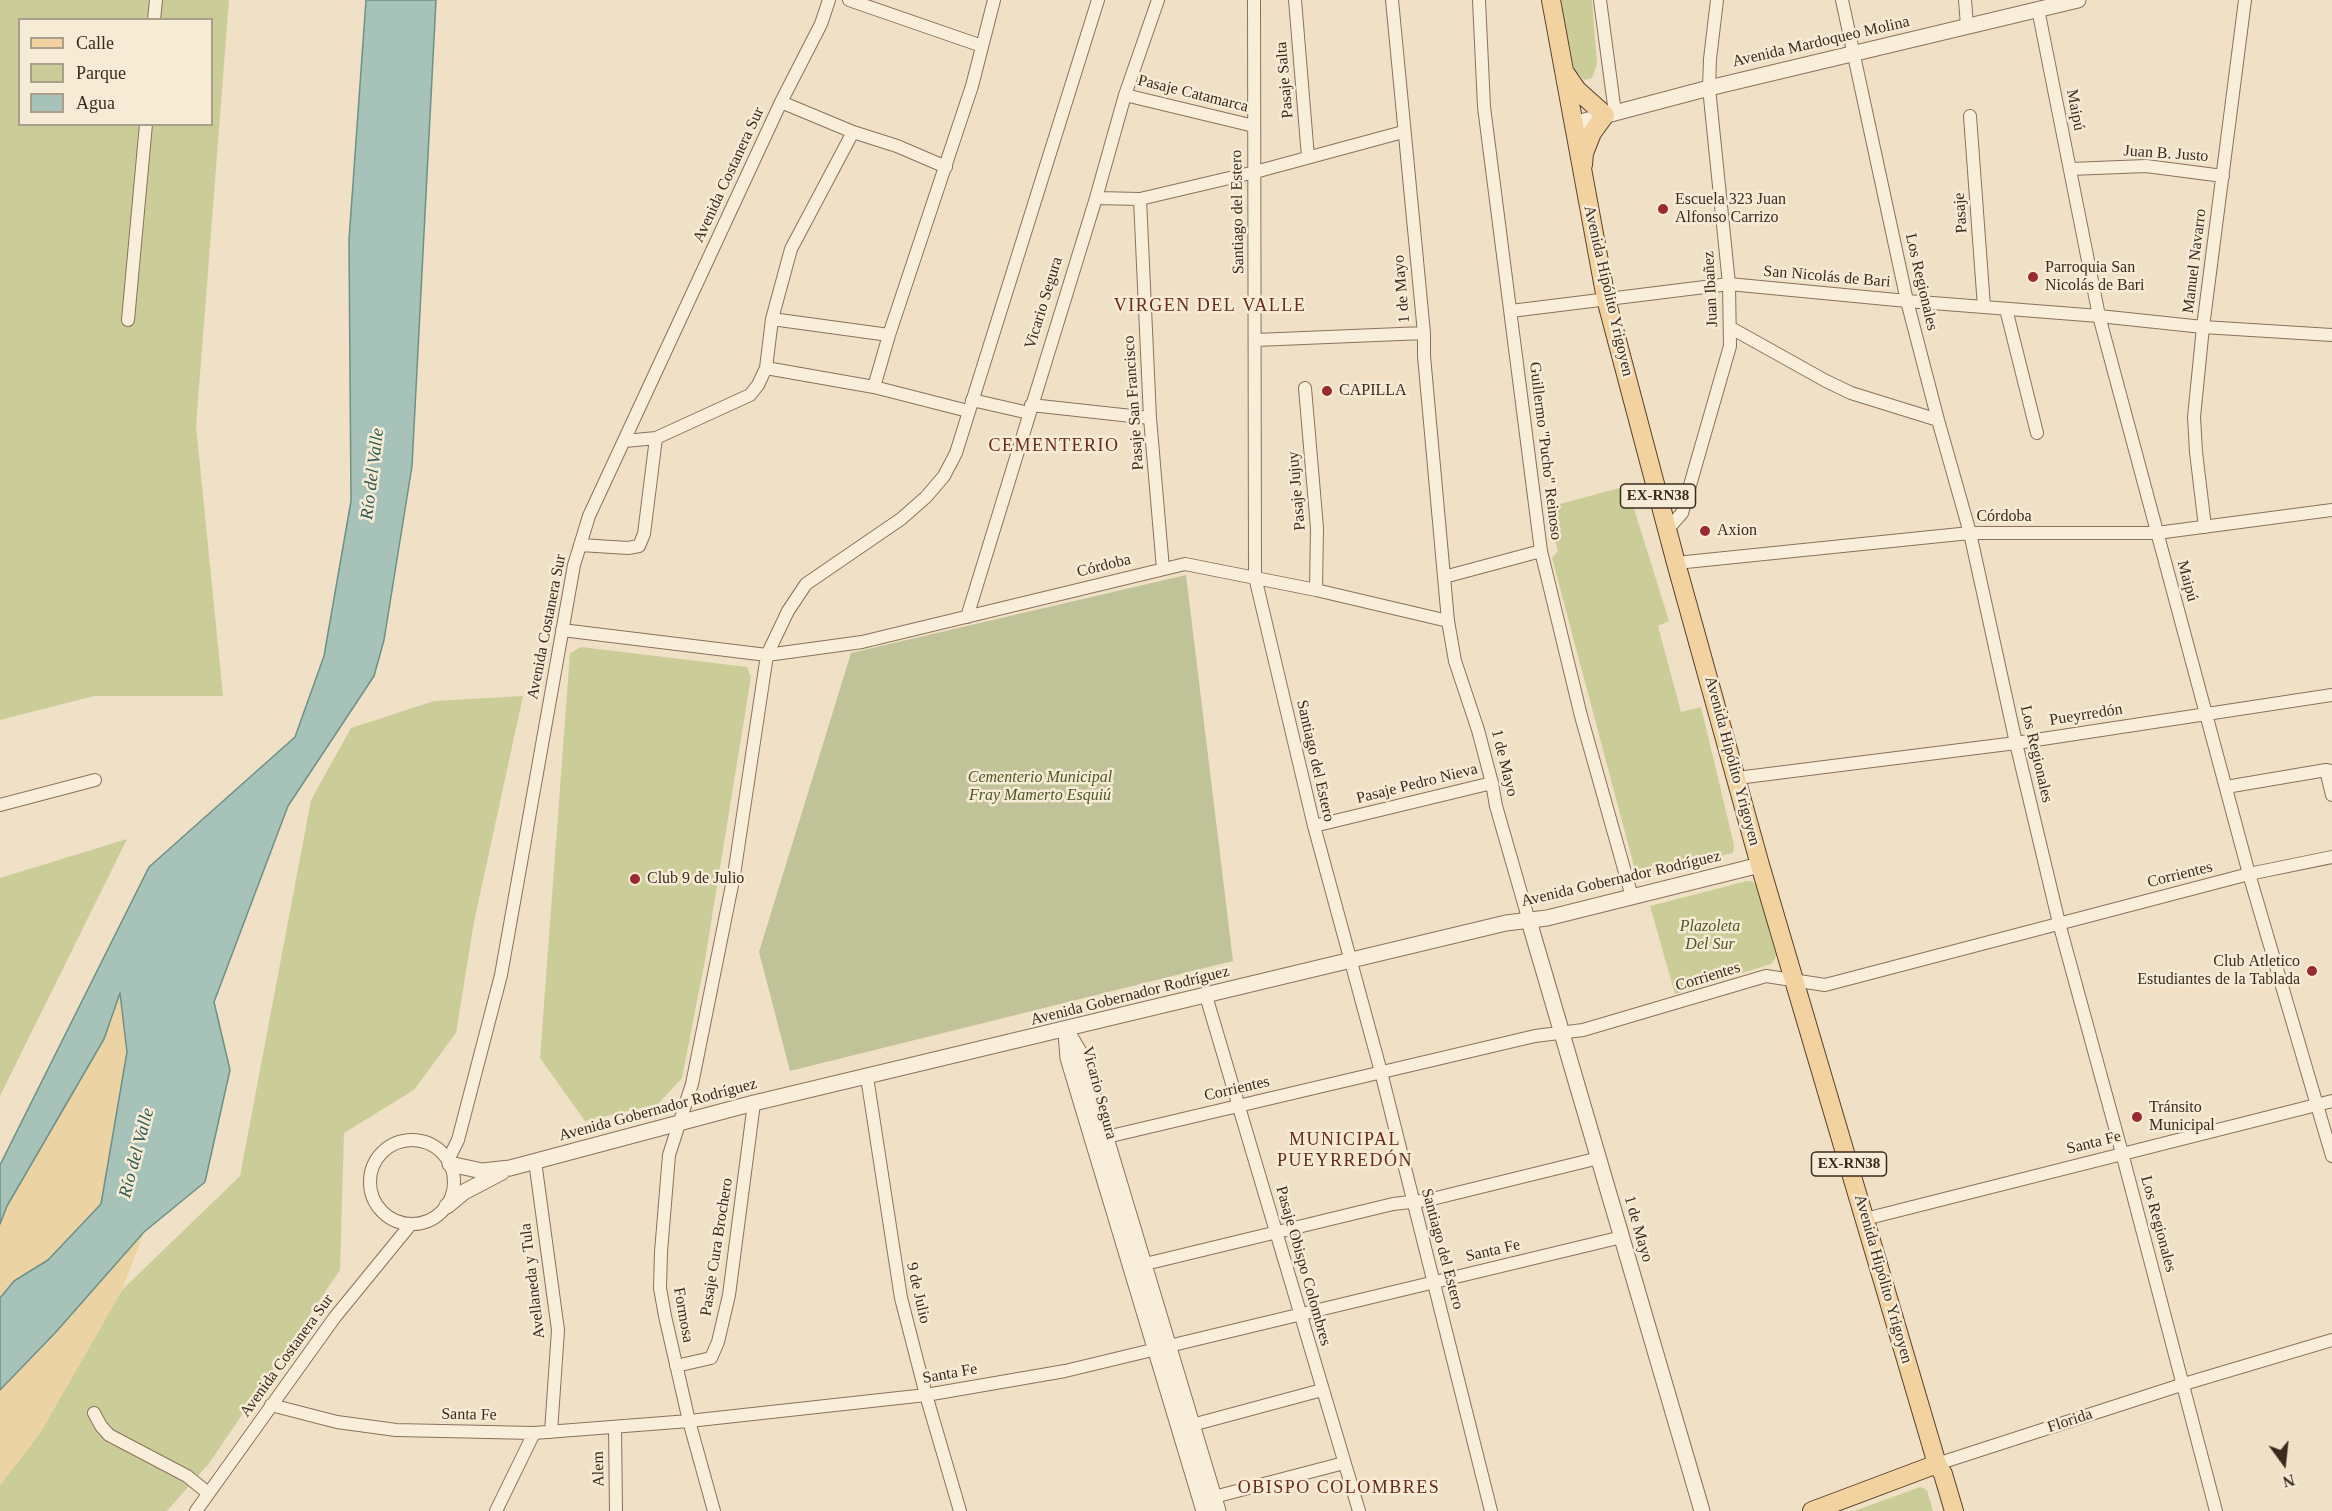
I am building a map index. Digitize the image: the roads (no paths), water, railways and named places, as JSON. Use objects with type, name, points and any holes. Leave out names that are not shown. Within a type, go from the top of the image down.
[{"type":"main road","name":"Avenida Hipólito Yrigoyen","points":[[1551,0],[1606,299],[1667,530],[1760,865],[1937,1464],[1943,1474],[1954,1511]]},
{"type":"main road","points":[[1563,70],[1576,90],[1610,114],[1592,133],[1584,153],[1582,174]]},
{"type":"main road","name":"Florida","points":[[1812,1511],[1937,1464]]},
{"type":"street","points":[[154,18],[156,0]]},
{"type":"street","name":"Avenida Costanera Sur","points":[[449,1162],[458,1140],[501,975],[562,630],[580,545],[590,516],[781,102],[821,24],[829,0]]},
{"type":"street","points":[[849,0],[982,46]]},
{"type":"street","points":[[874,387],[889,335],[972,86],[994,0]]},
{"type":"street","name":"Formosa","points":[[714,1511],[689,1421],[660,1288],[661,1252],[669,1155],[692,1084],[734,875],[767,655],[788,611],[806,584],[901,519],[926,497],[944,476],[956,453],[1098,0]]},
{"type":"street","name":"Vicario Segura","points":[[967,617],[1096,198],[1125,94],[1158,0]]},
{"type":"street","name":"Santiago del Estero","points":[[1254,0],[1255,577],[1314,826],[1381,1072],[1491,1511]]},
{"type":"street","name":"Pasaje Salta","points":[[1295,0],[1308,157]]},
{"type":"street","name":"1 de Mayo","points":[[1392,0],[1424,333],[1424,356],[1448,621],[1455,661],[1702,1511]]},
{"type":"street","name":"Guillermo \"Pucho\" Reinoso","points":[[1479,0],[1484,107],[1541,551],[1581,716],[1632,897]]},
{"type":"street","points":[[1600,0],[1610,114]]},
{"type":"street","name":"Juan Ibañez","points":[[1667,530],[1682,513],[1730,346],[1730,284],[1709,88],[1717,0]]},
{"type":"street","name":"Los Regionales","points":[[1842,0],[1907,301],[1970,533],[2016,743],[2059,923],[2184,1384],[2216,1511]]},
{"type":"street","points":[[1965,0],[1967,26]]},
{"type":"street","name":"Avenida Mardoqueo Molina","points":[[1572,124],[1709,88],[2061,2],[2078,0]]},
{"type":"street","name":"Manuel Navarro","points":[[2205,527],[2194,417],[2245,0]]},
{"type":"street","name":"Maipú","points":[[2038,9],[2099,316],[2249,874],[2332,1156]]},
{"type":"street","name":"Pasaje Catamarca","points":[[1125,94],[1254,126]]},
{"type":"street","points":[[781,102],[946,167]]},
{"type":"street","name":"Pasaje","points":[[1970,116],[1984,307]]},
{"type":"street","points":[[128,320],[146,126]]},
{"type":"street","points":[[625,441],[656,438],[750,394],[758,385],[766,368],[772,319],[791,249],[853,132]]},
{"type":"street","points":[[1096,198],[1140,199],[1255,172],[1403,132]]},
{"type":"street","name":"Juan B. Justo","points":[[2070,169],[2146,166],[2223,176]]},
{"type":"street","name":"Pasaje San Francisco","points":[[1140,199],[1150,418],[1163,569]]},
{"type":"street","name":"San Nicolás de Bari","points":[[1511,311],[1730,284],[2204,327],[2332,335]]},
{"type":"street","points":[[2006,309],[2037,433]]},
{"type":"street","points":[[772,319],[889,335]]},
{"type":"street","points":[[1731,328],[1851,393],[1938,420]]},
{"type":"street","points":[[1256,340],[1424,333]]},
{"type":"street","points":[[766,368],[970,406],[1150,418]]},
{"type":"street","name":"Pasaje Jujuy","points":[[1305,388],[1317,528],[1316,590]]},
{"type":"street","points":[[580,545],[628,548],[639,546],[644,534],[656,438]]},
{"type":"street","name":"Córdoba","points":[[1676,563],[1970,533],[2157,533],[2332,510]]},
{"type":"street","points":[[1444,577],[1541,551]]},
{"type":"street","name":"Córdoba","points":[[562,630],[767,655],[862,642],[1185,564],[1316,590],[1448,621]]},
{"type":"street","name":"Pueyrredón","points":[[1737,778],[2016,743],[2332,695]]},
{"type":"street","points":[[2226,787],[2329,771],[2332,795]]},
{"type":"street","points":[[0,805],[95,780]]},
{"type":"street","name":"Pasaje Pedro Nieva","points":[[1314,826],[1492,783]]},
{"type":"street","name":"Corrientes","points":[[1099,1138],[1535,1036],[1583,1030],[1766,976],[1825,985],[2249,874],[2332,857]]},
{"type":"street","name":"Avenida Gobernador Rodríguez","points":[[449,1162],[482,1171],[510,1168],[754,1103],[1506,923],[1547,918],[1760,865]]},
{"type":"street","name":"Pasaje Obispo Colombres","points":[[1206,996],[1359,1511]]},
{"type":"street","name":"Vicario Segura","points":[[1066,1030],[1068,1058],[1099,1138],[1162,1348],[1204,1511]]},
{"type":"street","name":"9 de Julio","points":[[867,1077],[893,1258],[901,1298],[926,1395],[960,1511]]},
{"type":"street","name":"Santa Fe","points":[[1865,1219],[2332,1101]]},
{"type":"street","name":"Pasaje Cura Brochero","points":[[676,1366],[711,1358],[718,1342],[729,1295],[754,1103]]},
{"type":"street","points":[[404,1140],[429,1143],[437,1147],[449,1162],[455,1183],[447,1206],[431,1219],[411,1224],[394,1220],[375,1202],[370,1177],[376,1160],[388,1148],[404,1140]]},
{"type":"street","points":[[1137,1266],[1275,1232],[1413,1201],[1428,1200],[1599,1158]]},
{"type":"street","name":"Avellaneda y Tula","points":[[535,1161],[558,1330],[551,1432]]},
{"type":"street","name":"Avenida Gobernador Rodríguez","points":[[447,1206],[476,1185],[510,1168]]},
{"type":"street","name":"Avenida Costanera Sur","points":[[196,1511],[335,1317],[411,1224]]},
{"type":"street","name":"Santa Fe","points":[[271,1406],[337,1422],[396,1430],[534,1433],[689,1421],[926,1395],[1065,1371],[1622,1237]]},
{"type":"street","name":"Florida","points":[[1937,1464],[2184,1384],[2332,1340]]},
{"type":"street","name":"Vicario Segura","points":[[1162,1348],[1192,1425],[1216,1504]]},
{"type":"street","points":[[1192,1425],[1322,1390]]},
{"type":"street","points":[[94,1413],[109,1435],[187,1476],[208,1493]]},
{"type":"street","name":"Alem","points":[[615,1427],[616,1511]]},
{"type":"street","points":[[496,1511],[534,1433]]},
{"type":"street","points":[[1216,1504],[1344,1463]]},
{"type":"water","name":"Río del Valle","points":[[366,0],[436,0],[412,466],[384,640],[374,676],[288,806],[214,1002],[230,1070],[205,1182],[144,1232],[55,1333],[0,1390],[0,1298],[14,1281],[48,1260],[101,1204],[127,1052],[120,993],[104,1039],[7,1206],[0,1224],[0,1165],[149,867],[295,737],[324,656],[351,501],[349,240]]},
{"type":"place","name":"Escuela 323 Juan Alfonso Carrizo","points":[[1663,209]]},
{"type":"place","name":"Parroquia San Nicolás de Bari","points":[[2033,277]]},
{"type":"place","name":"CAPILLA","points":[[1327,391]]},
{"type":"place","name":"Axion","points":[[1705,531]]},
{"type":"place","name":"Club 9 de Julio","points":[[635,879]]},
{"type":"place","name":"Club Atletico Estudiantes de la Tablada","points":[[2312,971]]},
{"type":"place","name":"Tránsito Municipal","points":[[2137,1117]]},
{"type":"district","name":"VIRGEN DEL VALLE","points":[[1210,306]]},
{"type":"district","name":"CEMENTERIO","points":[[1054,446]]},
{"type":"district","name":"MUNICIPAL PUEYRREDÓN","points":[[1345,1150]]},
{"type":"district","name":"OBISPO COLOMBRES","points":[[1339,1488]]},
{"type":"park label","name":"Cementerio Municipal Fray Mamerto Esquiú","points":[[1040,787]]},
{"type":"park label","name":"Plazoleta Del Sur","points":[[1710,936]]}]
